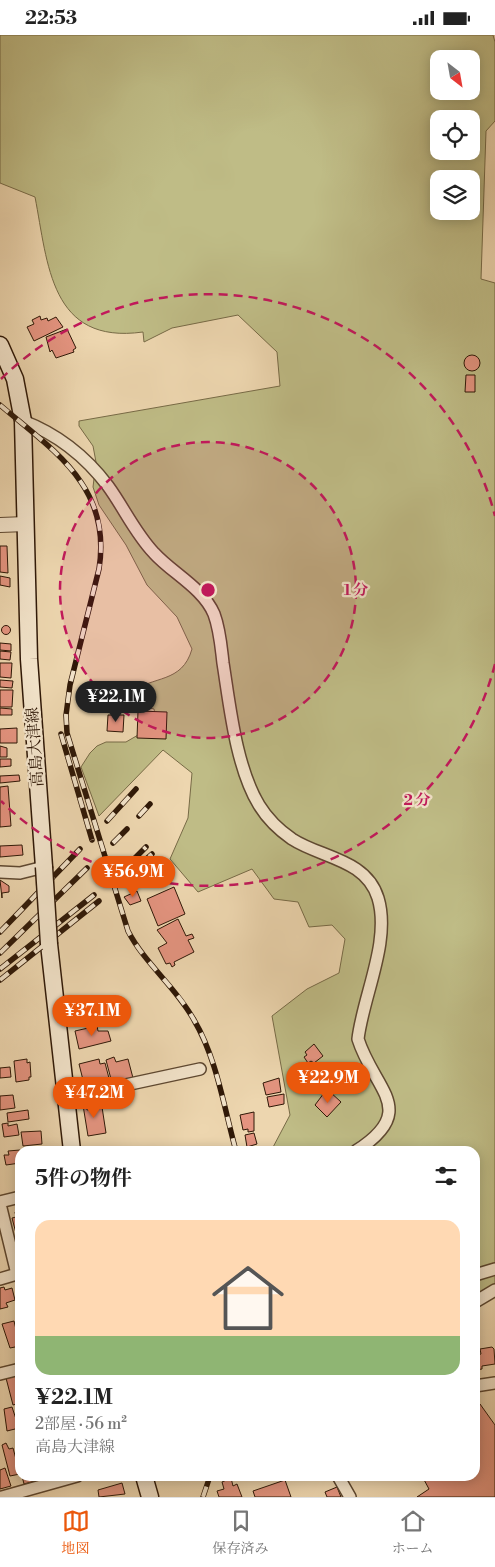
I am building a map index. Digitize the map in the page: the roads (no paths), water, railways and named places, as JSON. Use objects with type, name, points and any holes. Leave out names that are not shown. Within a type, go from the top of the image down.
[{"type":"main road","name":"高島大津線","points":[[0,345],[14,379],[23,421],[29,659],[49,944],[71,1146]]},
{"type":"main road","points":[[145,1481],[150,1497]]},
{"type":"street","points":[[23,421],[53,435],[92,467],[108,486],[142,540],[201,596],[213,612],[220,634],[239,751],[248,783],[260,806],[276,826],[292,839],[345,861],[372,883],[381,913],[380,935],[358,1039],[362,1053],[384,1091],[389,1119],[384,1129],[376,1138],[364,1146]]},
{"type":"street","points":[[0,525],[26,524]]},
{"type":"street","points":[[0,872],[20,873],[44,867]]},
{"type":"street","points":[[65,1098],[200,1069]]},
{"type":"street","points":[[15,1198],[0,1203],[15,1248]]},
{"type":"street","points":[[480,1274],[495,1269]]},
{"type":"street","points":[[0,1279],[15,1275]]},
{"type":"street","points":[[480,1299],[495,1290]]},
{"type":"street","points":[[0,1374],[15,1370]]},
{"type":"street","points":[[480,1385],[495,1383]]},
{"type":"street","points":[[2,1497],[59,1481]]},
{"type":"street","points":[[341,1481],[350,1497]]},
{"type":"railway","points":[[0,405],[59,456],[75,474],[88,493],[97,515],[101,540],[99,569],[70,685],[66,715],[67,733],[128,931],[143,954],[187,1008],[202,1035],[214,1067],[235,1146]]},
{"type":"railway","points":[[61,734],[92,840]]},
{"type":"railway","points":[[107,821],[136,789]]},
{"type":"railway","points":[[139,816],[150,804]]},
{"type":"railway","points":[[113,843],[127,829]]},
{"type":"railway","points":[[128,865],[146,847]]},
{"type":"railway","points":[[0,932],[80,849]]},
{"type":"railway","points":[[132,871],[152,854]]},
{"type":"railway","points":[[0,953],[87,868]]},
{"type":"railway","points":[[0,969],[94,895]]},
{"type":"railway","points":[[0,980],[99,901]]},
{"type":"railway","points":[[203,1497],[208,1481]]}]
